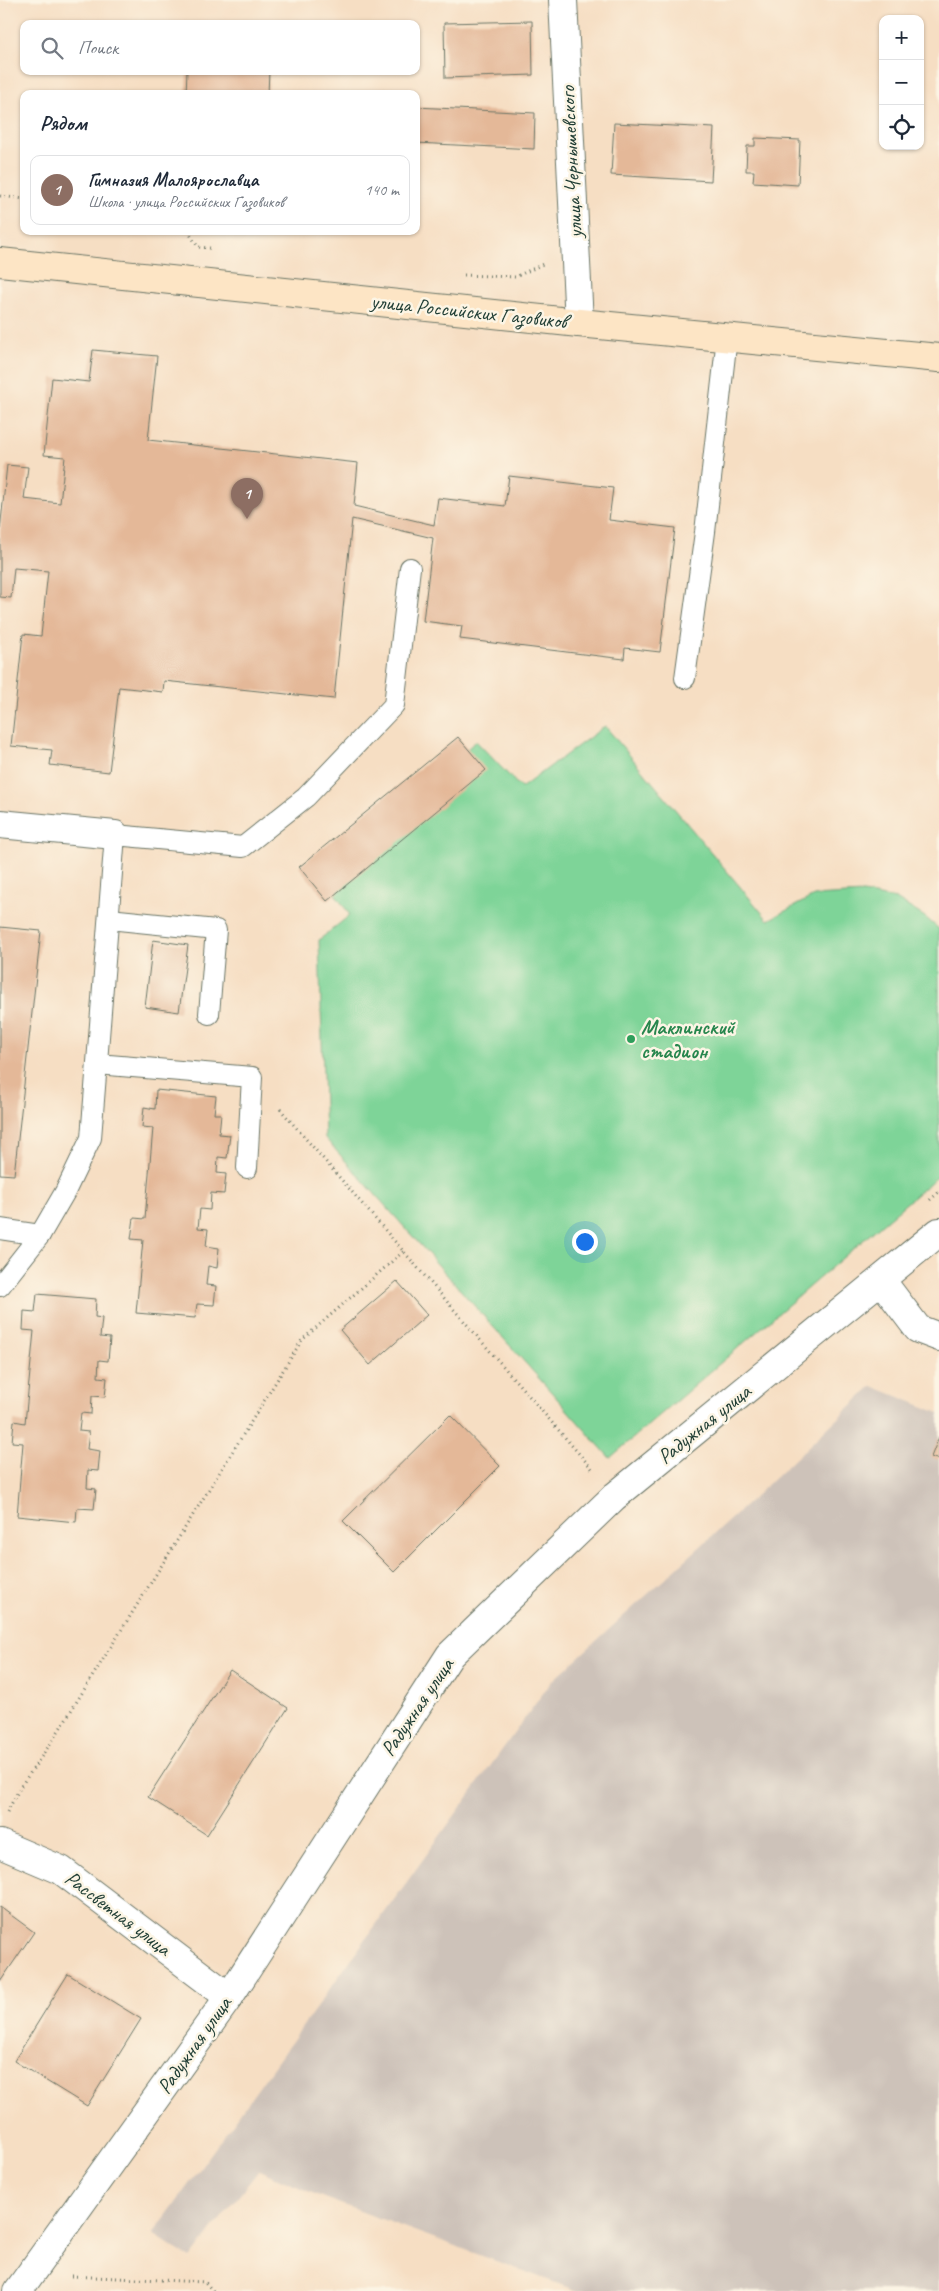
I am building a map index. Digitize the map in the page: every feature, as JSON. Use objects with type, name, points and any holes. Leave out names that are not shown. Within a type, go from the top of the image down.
[{"type":"main road","name":"улица Российских Газовиков","points":[[0,262],[579,323],[939,358]]},
{"type":"street","name":"улица Чернышевского","points":[[564,0],[579,323]]},
{"type":"street","points":[[0,824],[115,835]]},
{"type":"street","name":"Радужная улица","points":[[24,2283],[229,1997],[450,1655],[614,1497],[939,1232]]},
{"type":"street","points":[[882,1280],[918,1329],[939,1337]]},
{"type":"street","name":"Рассветная улица","points":[[2,1831],[61,1870],[229,1997]]},
{"type":"lane","points":[[685,678],[705,532],[726,338]]},
{"type":"lane","points":[[0,1286],[40,1235],[65,1192],[91,1138],[115,835],[243,847],[306,797],[394,704],[410,568]]},
{"type":"lane","points":[[109,919],[216,930],[210,1014]]},
{"type":"lane","points":[[97,1064],[252,1077],[247,1168]]},
{"type":"lane","points":[[0,1230],[40,1235]]},
{"type":"path","points":[[0,196],[20,198]]},
{"type":"path","points":[[191,235],[198,246],[218,249]]},
{"type":"path","points":[[458,275],[515,277],[575,249]]},
{"type":"path","points":[[252,1077],[599,1476]]},
{"type":"path","points":[[2,1831],[22,1786],[51,1743],[302,1340],[404,1252]]},
{"type":"path","points":[[24,2283],[205,2282],[213,2291]]},
{"type":"shaded area","points":[[872,1386],[939,1413],[939,2291],[578,2291],[324,2198],[259,2170],[190,2258],[153,2234],[551,1682],[745,1506]]},
{"type":"green space","name":"Маклинский стадион","points":[[605,726],[768,920],[814,896],[863,893],[896,899],[925,917],[939,929],[939,1175],[610,1458],[325,1138],[319,940],[350,915],[323,877],[476,741],[521,788]]},
{"type":"building","points":[[532,21],[533,75],[445,78],[444,23]]},
{"type":"building","points":[[187,75],[269,75],[268,90],[186,90]]},
{"type":"building","points":[[420,107],[535,113],[534,149],[420,143]]},
{"type":"building","points":[[614,123],[714,128],[711,181],[611,175]]},
{"type":"building","points":[[755,138],[800,140],[798,185],[753,182],[754,171],[746,171],[747,146],[755,146]]},
{"type":"building","points":[[93,350],[157,356],[148,440],[358,463],[354,506],[434,525],[438,498],[505,506],[509,476],[613,488],[609,520],[675,528],[660,652],[625,648],[624,659],[460,639],[462,626],[423,621],[433,538],[352,519],[334,699],[164,681],[163,692],[119,687],[109,772],[50,765],[52,750],[11,746],[23,634],[41,636],[48,571],[14,568],[11,598],[0,597],[0,531],[7,465],[28,467],[24,499],[60,503],[65,457],[44,455],[52,378],[89,382]]},
{"type":"building","points":[[458,737],[486,770],[327,901],[299,867]]},
{"type":"building","points":[[0,927],[41,931],[14,1175],[0,1174]]},
{"type":"building","points":[[153,940],[188,945],[179,1012],[145,1007]]},
{"type":"building","points":[[156,1090],[216,1096],[214,1114],[221,1114],[219,1134],[230,1135],[227,1158],[218,1157],[217,1173],[226,1174],[224,1194],[211,1193],[210,1210],[200,1209],[198,1228],[208,1229],[206,1246],[219,1248],[217,1268],[208,1266],[206,1285],[216,1286],[214,1305],[197,1304],[195,1318],[136,1313],[143,1240],[131,1239],[134,1218],[145,1219],[153,1128],[142,1127],[144,1107],[155,1109]]},
{"type":"building","points":[[397,1281],[427,1315],[370,1365],[340,1330]]},
{"type":"building","points":[[37,1294],[96,1299],[95,1317],[102,1318],[100,1337],[110,1338],[108,1361],[99,1360],[98,1377],[107,1378],[105,1397],[92,1396],[91,1414],[81,1413],[79,1431],[89,1432],[87,1449],[100,1451],[98,1471],[88,1470],[87,1488],[96,1489],[94,1509],[77,1508],[76,1522],[17,1516],[23,1443],[12,1442],[14,1421],[25,1423],[34,1331],[23,1330],[24,1311],[35,1312]]},
{"type":"building","points":[[450,1415],[500,1466],[394,1572],[343,1521]]},
{"type":"building","points":[[939,1437],[939,1460],[931,1457]]},
{"type":"building","points":[[230,1670],[288,1708],[207,1835],[148,1797]]},
{"type":"building","points":[[0,1907],[34,1932],[0,1982]]},
{"type":"building","points":[[68,1974],[141,2019],[87,2106],[14,2061]]},
{"type":"place","name":"Гимназия Малоярославца","points":[[247,519]]},
{"type":"place","name":"Маклинский стадион","points":[[631,1039]]}]
